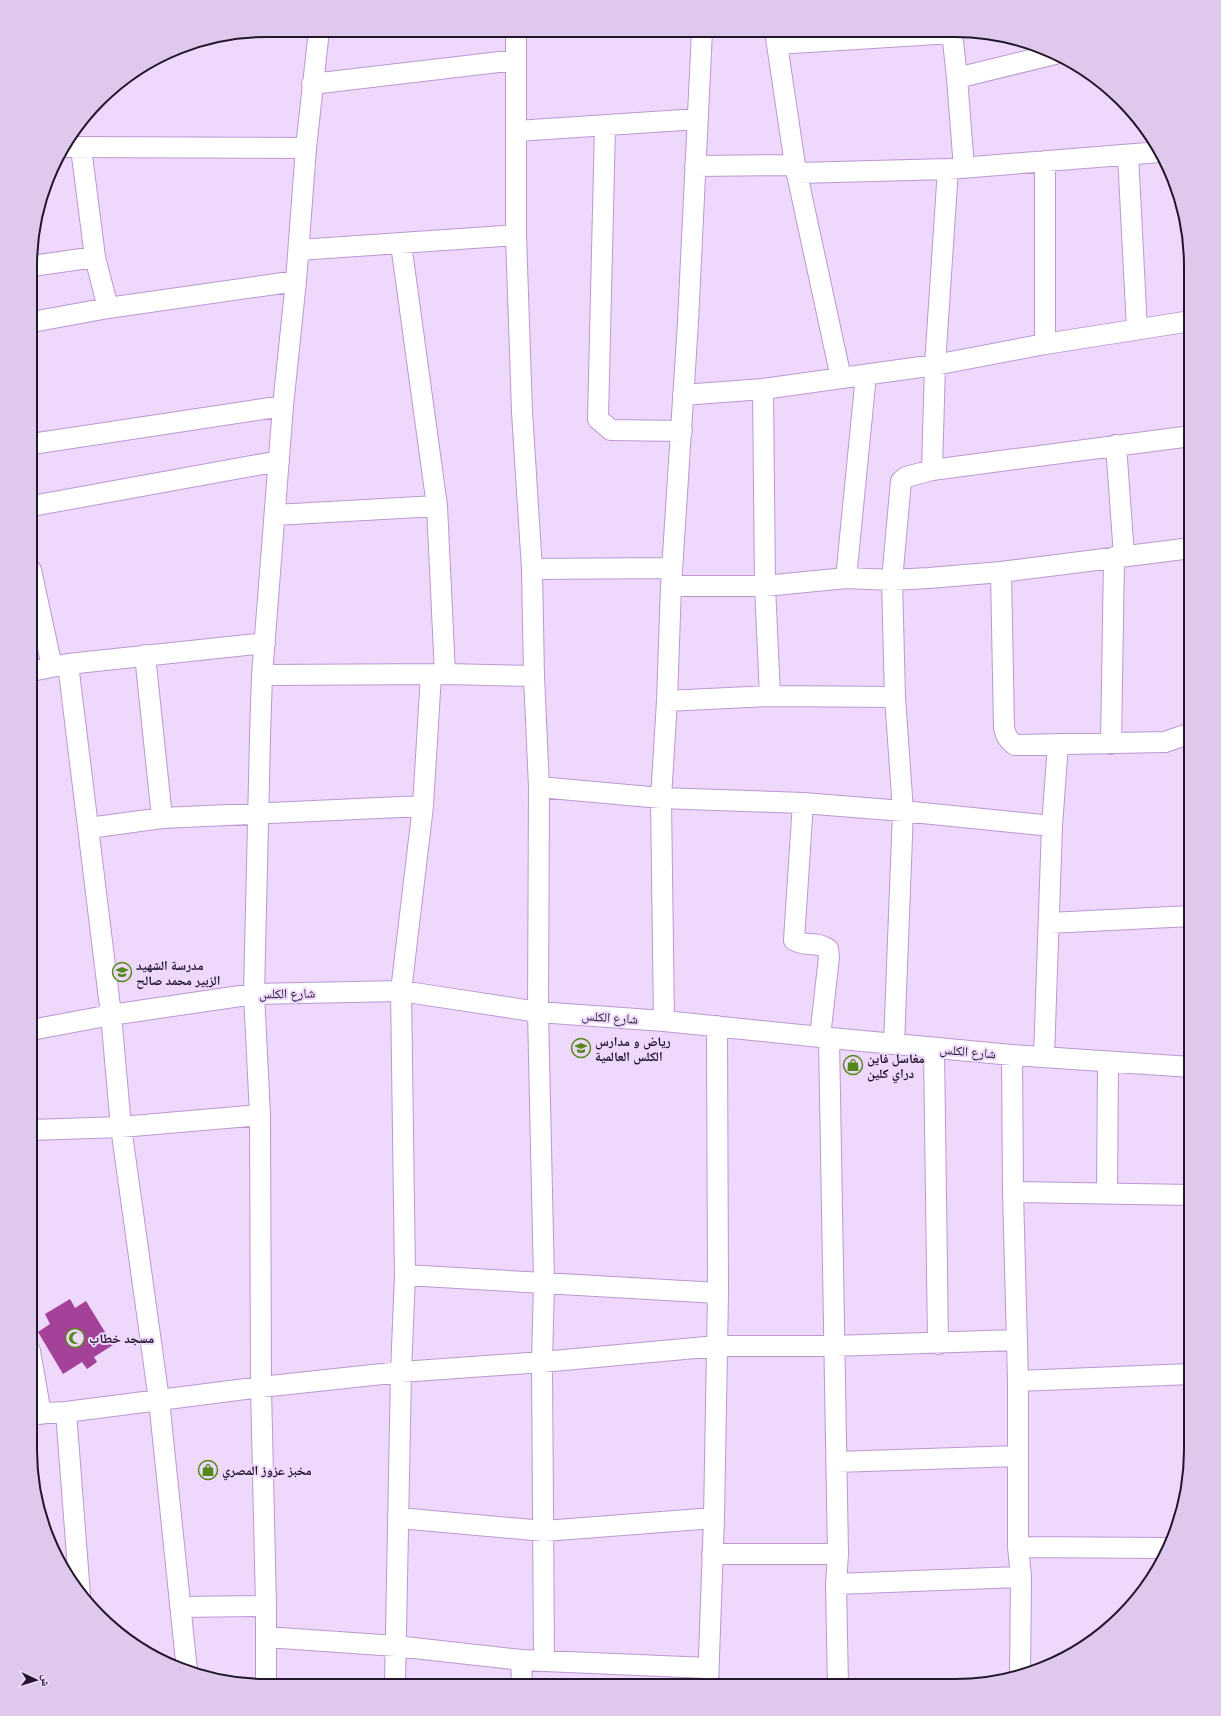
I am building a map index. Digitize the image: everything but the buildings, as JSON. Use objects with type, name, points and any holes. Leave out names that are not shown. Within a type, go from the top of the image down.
[{"type":"street","points":[[266,1679],[266,1606],[261,1387],[260,1115],[254,994],[262,675],[283,406],[299,250],[312,84],[318,37]]},
{"type":"street","points":[[516,37],[516,235],[522,412],[532,569],[534,676],[539,787],[538,1012],[544,1282],[542,1362],[544,1660]]},
{"type":"street","points":[[664,1020],[661,798],[667,701],[671,577],[682,431],[702,37]]},
{"type":"street","points":[[811,37],[776,38],[796,169],[841,378]]},
{"type":"street","points":[[932,470],[934,365],[956,168],[958,78],[953,37]]},
{"type":"street","points":[[958,78],[1046,56]]},
{"type":"street","points":[[312,84],[516,60]]},
{"type":"street","points":[[517,131],[698,119]]},
{"type":"street","points":[[605,126],[598,419],[611,430],[682,431]]},
{"type":"street","points":[[108,308],[95,257],[72,147],[306,148]]},
{"type":"street","points":[[695,166],[796,169],[956,168],[1153,153]]},
{"type":"street","points":[[1128,155],[1137,329]]},
{"type":"street","points":[[1045,161],[1045,344]]},
{"type":"street","points":[[299,250],[516,235]]},
{"type":"street","points":[[395,1679],[401,1372],[405,1275],[401,991],[438,674],[437,506],[401,244]]},
{"type":"street","points":[[37,265],[95,257]]},
{"type":"street","points":[[37,321],[108,308],[296,281]]},
{"type":"street","points":[[683,395],[764,389],[866,375],[934,365],[1045,344],[1184,322]]},
{"type":"street","points":[[846,578],[866,375]]},
{"type":"street","points":[[764,389],[765,586],[770,696]]},
{"type":"street","points":[[37,443],[283,406]]},
{"type":"street","points":[[894,1044],[903,811],[895,697],[892,580],[901,481],[932,470],[1184,437]]},
{"type":"street","points":[[1111,744],[1119,557],[1116,445]]},
{"type":"street","points":[[37,505],[279,461]]},
{"type":"street","points":[[275,515],[437,506]]},
{"type":"street","points":[[532,569],[671,577],[765,586],[846,578],[892,580],[1000,572],[1184,549]]},
{"type":"street","points":[[1000,572],[1004,728],[1006,736],[1015,745],[1165,742],[1184,735]]},
{"type":"street","points":[[37,587],[60,666],[89,828],[111,1015],[121,1127],[159,1400],[186,1665]]},
{"type":"street","points":[[37,670],[145,655],[265,643]]},
{"type":"street","points":[[145,655],[162,818]]},
{"type":"street","points":[[262,675],[438,674],[534,676]]},
{"type":"street","points":[[667,701],[770,696],[895,697]]},
{"type":"street","points":[[1044,1057],[1052,826],[1058,744]]},
{"type":"street","points":[[539,787],[661,798],[803,804],[903,811],[1052,826]]},
{"type":"street","points":[[803,804],[794,940],[798,943],[822,944],[828,949],[829,957],[824,1038],[838,1554],[836,1584],[838,1679]]},
{"type":"street","points":[[89,828],[162,818],[259,815],[423,806]]},
{"type":"street","points":[[1048,923],[1184,916]]},
{"type":"street","name":"شارع الكلس","points":[[37,1029],[111,1015],[254,994],[401,991],[538,1012],[664,1020],[824,1038],[1012,1055],[1184,1067]]},
{"type":"street","points":[[266,1637],[396,1646],[521,1660],[544,1660],[708,1677],[714,1518],[718,1293],[717,1026]]},
{"type":"street","points":[[934,1048],[938,1344]]},
{"type":"street","points":[[1012,1055],[1013,1192],[1018,1381],[1018,1547],[1021,1577],[1020,1669]]},
{"type":"street","points":[[1107,1194],[1108,1062]]},
{"type":"street","points":[[37,1130],[121,1127],[260,1115]]},
{"type":"street","points":[[1013,1192],[1184,1195]]},
{"type":"street","points":[[405,1275],[718,1293]]},
{"type":"street","points":[[37,1414],[66,1412],[261,1387],[401,1372],[542,1362],[717,1346],[938,1344],[1016,1340]]},
{"type":"street","points":[[1018,1381],[1184,1374]]},
{"type":"street","points":[[66,1412],[79,1581]]},
{"type":"street","points":[[836,1462],[1018,1456]]},
{"type":"street","points":[[399,1518],[544,1531],[714,1518]]},
{"type":"street","points":[[1018,1547],[1162,1548]]},
{"type":"street","points":[[712,1554],[838,1554]]},
{"type":"street","points":[[836,1584],[1021,1577]]},
{"type":"street","points":[[180,1607],[266,1606]]},
{"type":"street","points":[[521,1660],[522,1679]]},
{"type":"place","name":"مدرسة الشهيد الزبير محمد صالح","points":[[122,972]]},
{"type":"place","name":"رياض و مدارس الكلس العالمية","points":[[581,1048]]},
{"type":"place","name":"مغاسل فاين دراي كلين","points":[[853,1065]]},
{"type":"place","name":"مسجد خطاب","points":[[75,1338]]},
{"type":"place","name":"مخبز عزوز المصري","points":[[208,1470]]}]
